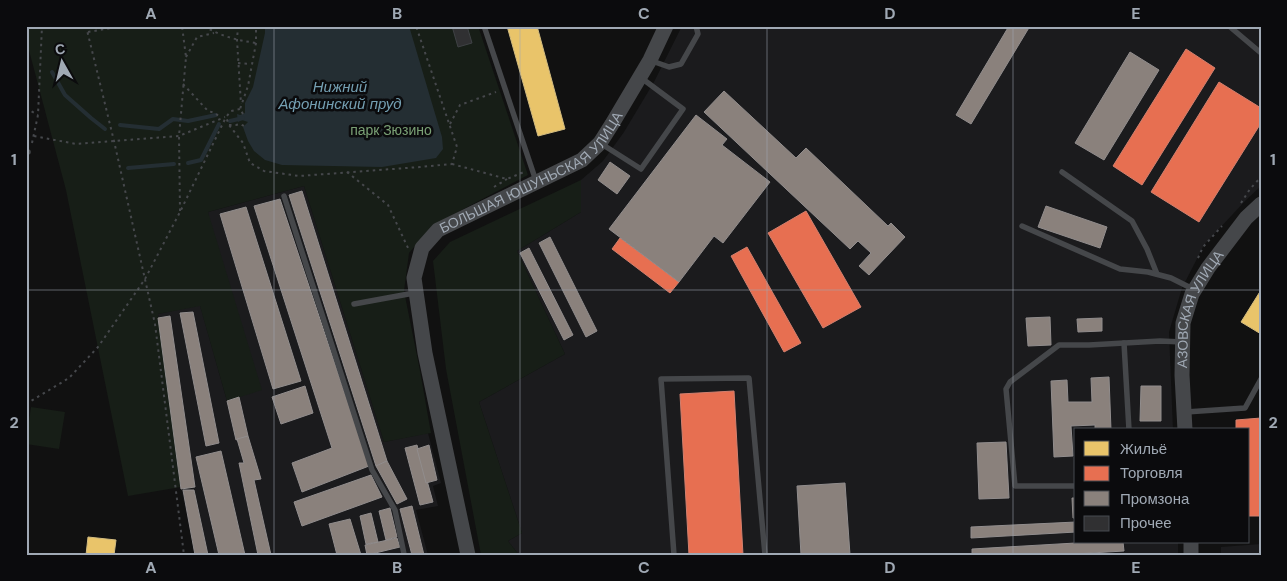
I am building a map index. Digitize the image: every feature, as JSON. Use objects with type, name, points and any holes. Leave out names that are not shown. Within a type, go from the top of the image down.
[{"type":"street","name":"БОЛЬШАЯ ЮШУНЬСКАЯ УЛИЦА","points":[[468,555],[425,353],[414,278],[422,248],[438,230],[534,175],[582,160],[600,143],[650,60],[666,26]]},
{"type":"street","name":"АЗОВСКАЯ УЛИЦА","points":[[1185,428],[1182,375],[1183,323],[1192,294],[1208,268],[1246,218],[1261,204]]},
{"type":"lane","points":[[484,26],[534,175]]},
{"type":"lane","points":[[650,60],[669,67],[681,64],[698,34],[696,26]]},
{"type":"lane","points":[[1229,26],[1261,53]]},
{"type":"lane","points":[[600,143],[640,169],[683,109],[640,77]]},
{"type":"lane","points":[[1062,172],[1132,221],[1147,249],[1157,274]]},
{"type":"lane","points":[[284,196],[372,470],[395,510],[403,555]]},
{"type":"lane","points":[[1022,226],[1120,269],[1157,274],[1171,278],[1195,290]]},
{"type":"lane","points":[[354,304],[416,292]]},
{"type":"lane","points":[[1074,486],[1015,486],[1006,389],[1010,382],[1059,346],[1160,341],[1182,342]]},
{"type":"lane","points":[[1124,343],[1129,428]]},
{"type":"lane","points":[[674,555],[661,379],[739,378],[749,378],[765,555]]},
{"type":"lane","points":[[1184,412],[1246,408],[1261,379]]},
{"type":"path","points":[[42,26],[38,115],[34,136],[76,144],[179,136],[226,116]]},
{"type":"path","points":[[86,26],[155,324],[184,555]]},
{"type":"path","points":[[88,32],[117,26]]},
{"type":"path","points":[[180,212],[179,136],[186,57],[182,26]]},
{"type":"path","points":[[204,26],[215,33],[237,40],[256,43]]},
{"type":"path","points":[[238,26],[237,40],[241,105]]},
{"type":"path","points":[[243,114],[240,109],[248,86],[256,43],[256,26]]},
{"type":"path","points":[[416,26],[457,147],[452,164]]},
{"type":"path","points":[[186,57],[196,37],[215,33]]},
{"type":"path","points":[[238,62],[252,64]]},
{"type":"path","points":[[183,84],[208,111],[215,113],[221,118]]},
{"type":"path","points":[[450,126],[460,105],[506,89]]},
{"type":"path","points":[[26,108],[38,115]]},
{"type":"path","points":[[26,404],[70,378],[98,347],[145,279],[180,212],[226,116],[231,111],[240,109]]},
{"type":"path","points":[[226,116],[228,125],[243,143],[250,163],[264,171],[299,176],[452,164],[507,179],[534,175]]},
{"type":"path","points":[[228,125],[240,124],[244,126]]},
{"type":"path","points":[[347,172],[388,205],[410,254]]},
{"type":"shaded area","points":[[682,26],[1261,26],[1261,186],[1204,245],[1182,288],[1169,332],[1173,428],[1074,428],[1074,544],[1178,544],[1178,555],[519,555],[508,541],[522,533],[479,402],[565,354],[517,251],[581,212],[581,180],[603,161],[624,132],[654,82]]},
{"type":"shaded area","points":[[304,186],[384,442],[428,433],[441,483],[433,486],[438,506],[416,510],[428,555],[195,555],[181,487],[158,314],[200,305],[227,401],[208,212]]},
{"type":"shaded area","points":[[1261,544],[1261,555],[1221,555],[1221,547]]},
{"type":"green space","name":"парк Зюзино","points":[[26,26],[478,26],[528,175],[433,225],[409,253],[404,291],[431,433],[384,442],[304,186],[208,212],[262,390],[227,401],[200,306],[158,314],[181,487],[128,496],[66,190],[26,39]]},
{"type":"green space","points":[[581,180],[581,212],[517,251],[565,354],[479,402],[522,533],[508,541],[519,555],[481,555],[446,369],[433,261],[450,242]]},
{"type":"green space","points":[[31,407],[65,412],[59,449],[26,444]]},
{"type":"water","name":"Нижний Афонинский пруд","points":[[265,26],[409,26],[442,137],[443,149],[436,158],[382,167],[282,165],[265,160],[254,151],[248,141],[243,127],[248,122],[242,120],[238,122],[237,114],[245,113],[245,103],[253,87]]},
{"type":"building: Жильё","points":[[507,26],[537,26],[565,129],[538,136]]},
{"type":"building: Жильё","points":[[1261,290],[1261,334],[1241,322]]},
{"type":"building: Жильё","points":[[88,537],[116,540],[114,555],[86,555]]},
{"type":"building: Торговля","points":[[1186,49],[1215,68],[1142,185],[1113,166]]},
{"type":"building: Торговля","points":[[1219,82],[1261,108],[1261,123],[1199,222],[1151,192]]},
{"type":"building: Торговля","points":[[806,211],[861,307],[823,328],[768,233]]},
{"type":"building: Торговля","points":[[620,238],[679,282],[670,293],[612,249]]},
{"type":"building: Торговля","points":[[747,247],[801,343],[784,352],[731,256]]},
{"type":"building: Торговля","points":[[734,391],[743,555],[689,555],[680,394]]},
{"type":"building: Торговля","points":[[1261,418],[1261,516],[1250,516],[1250,428],[1236,428],[1236,420]]},
{"type":"building: Промзона","points":[[1009,26],[1030,26],[971,124],[956,115]]},
{"type":"building: Промзона","points":[[1130,52],[1159,70],[1104,160],[1075,143]]},
{"type":"building: Промзона","points":[[724,91],[796,158],[806,148],[888,226],[891,223],[905,237],[869,275],[859,266],[871,253],[858,241],[850,249],[704,112]]},
{"type":"building: Промзона","points":[[696,115],[727,139],[722,145],[770,182],[723,243],[714,236],[679,282],[609,229]]},
{"type":"building: Промзона","points":[[610,162],[630,176],[617,194],[598,180]]},
{"type":"building: Промзона","points":[[302,191],[387,461],[376,466],[289,195]]},
{"type":"building: Промзона","points":[[280,199],[369,466],[302,492],[292,463],[332,448],[254,206]]},
{"type":"building: Промзона","points":[[1046,206],[1107,227],[1100,248],[1038,227]]},
{"type":"building: Промзона","points":[[246,207],[301,381],[273,389],[220,214]]},
{"type":"building: Промзона","points":[[550,237],[597,331],[586,337],[539,243]]},
{"type":"building: Промзона","points":[[529,248],[573,335],[564,340],[520,253]]},
{"type":"building: Промзона","points":[[193,312],[219,443],[206,446],[180,313]]},
{"type":"building: Промзона","points":[[170,316],[195,487],[181,489],[158,318]]},
{"type":"building: Промзона","points":[[1050,317],[1051,345],[1028,346],[1026,318]]},
{"type":"building: Промзона","points":[[1102,318],[1102,331],[1078,332],[1077,319]]},
{"type":"building: Промзона","points":[[1109,377],[1111,428],[1095,428],[1095,425],[1071,426],[1073,456],[1054,457],[1051,381],[1067,380],[1068,402],[1092,402],[1091,378]]},
{"type":"building: Промзона","points":[[305,386],[313,413],[281,424],[272,397]]},
{"type":"building: Промзона","points":[[1141,386],[1161,386],[1161,421],[1140,421]]},
{"type":"building: Промзона","points":[[239,397],[248,436],[236,440],[227,401]]},
{"type":"building: Промзона","points":[[248,436],[261,479],[254,480],[271,555],[258,555],[239,463],[244,463],[237,439]]},
{"type":"building: Промзона","points":[[1006,442],[1009,498],[979,499],[977,443]]},
{"type":"building: Промзона","points":[[417,445],[433,502],[420,505],[405,448]]},
{"type":"building: Промзона","points":[[429,445],[437,480],[426,483],[417,449]]},
{"type":"building: Промзона","points":[[221,451],[245,555],[219,555],[196,457]]},
{"type":"building: Промзона","points":[[387,461],[407,499],[397,504],[376,466]]},
{"type":"building: Промзона","points":[[371,475],[382,497],[302,526],[294,502]]},
{"type":"building: Промзона","points":[[845,483],[850,555],[801,555],[797,486]]},
{"type":"building: Промзона","points":[[183,490],[194,490],[208,555],[195,555]]},
{"type":"building: Промзона","points":[[1072,498],[1074,498],[1074,518]]},
{"type":"building: Промзона","points":[[412,506],[424,555],[412,555],[400,509]]},
{"type":"building: Промзона","points":[[390,508],[397,537],[386,540],[379,511]]},
{"type":"building: Промзона","points":[[371,513],[378,542],[366,544],[360,516]]},
{"type":"building: Промзона","points":[[350,519],[361,555],[337,555],[329,524]]},
{"type":"building: Промзона","points":[[1074,522],[1074,532],[971,538],[971,527]]},
{"type":"building: Промзона","points":[[397,538],[400,547],[367,555],[365,545]]},
{"type":"building: Промзона","points":[[1074,543],[1123,544],[1124,551],[1058,555],[972,555],[972,549]]},
{"type":"building: Прочее","points":[[452,26],[467,26],[472,43],[458,47]]},
{"type":"waterway","points":[[52,72],[65,95],[105,129]]},
{"type":"waterway","points":[[120,125],[159,129],[173,119],[188,121],[216,115]]},
{"type":"waterway","points":[[230,121],[243,118]]},
{"type":"waterway","points":[[188,163],[201,160],[219,124]]},
{"type":"waterway","points":[[128,168],[174,164]]}]
